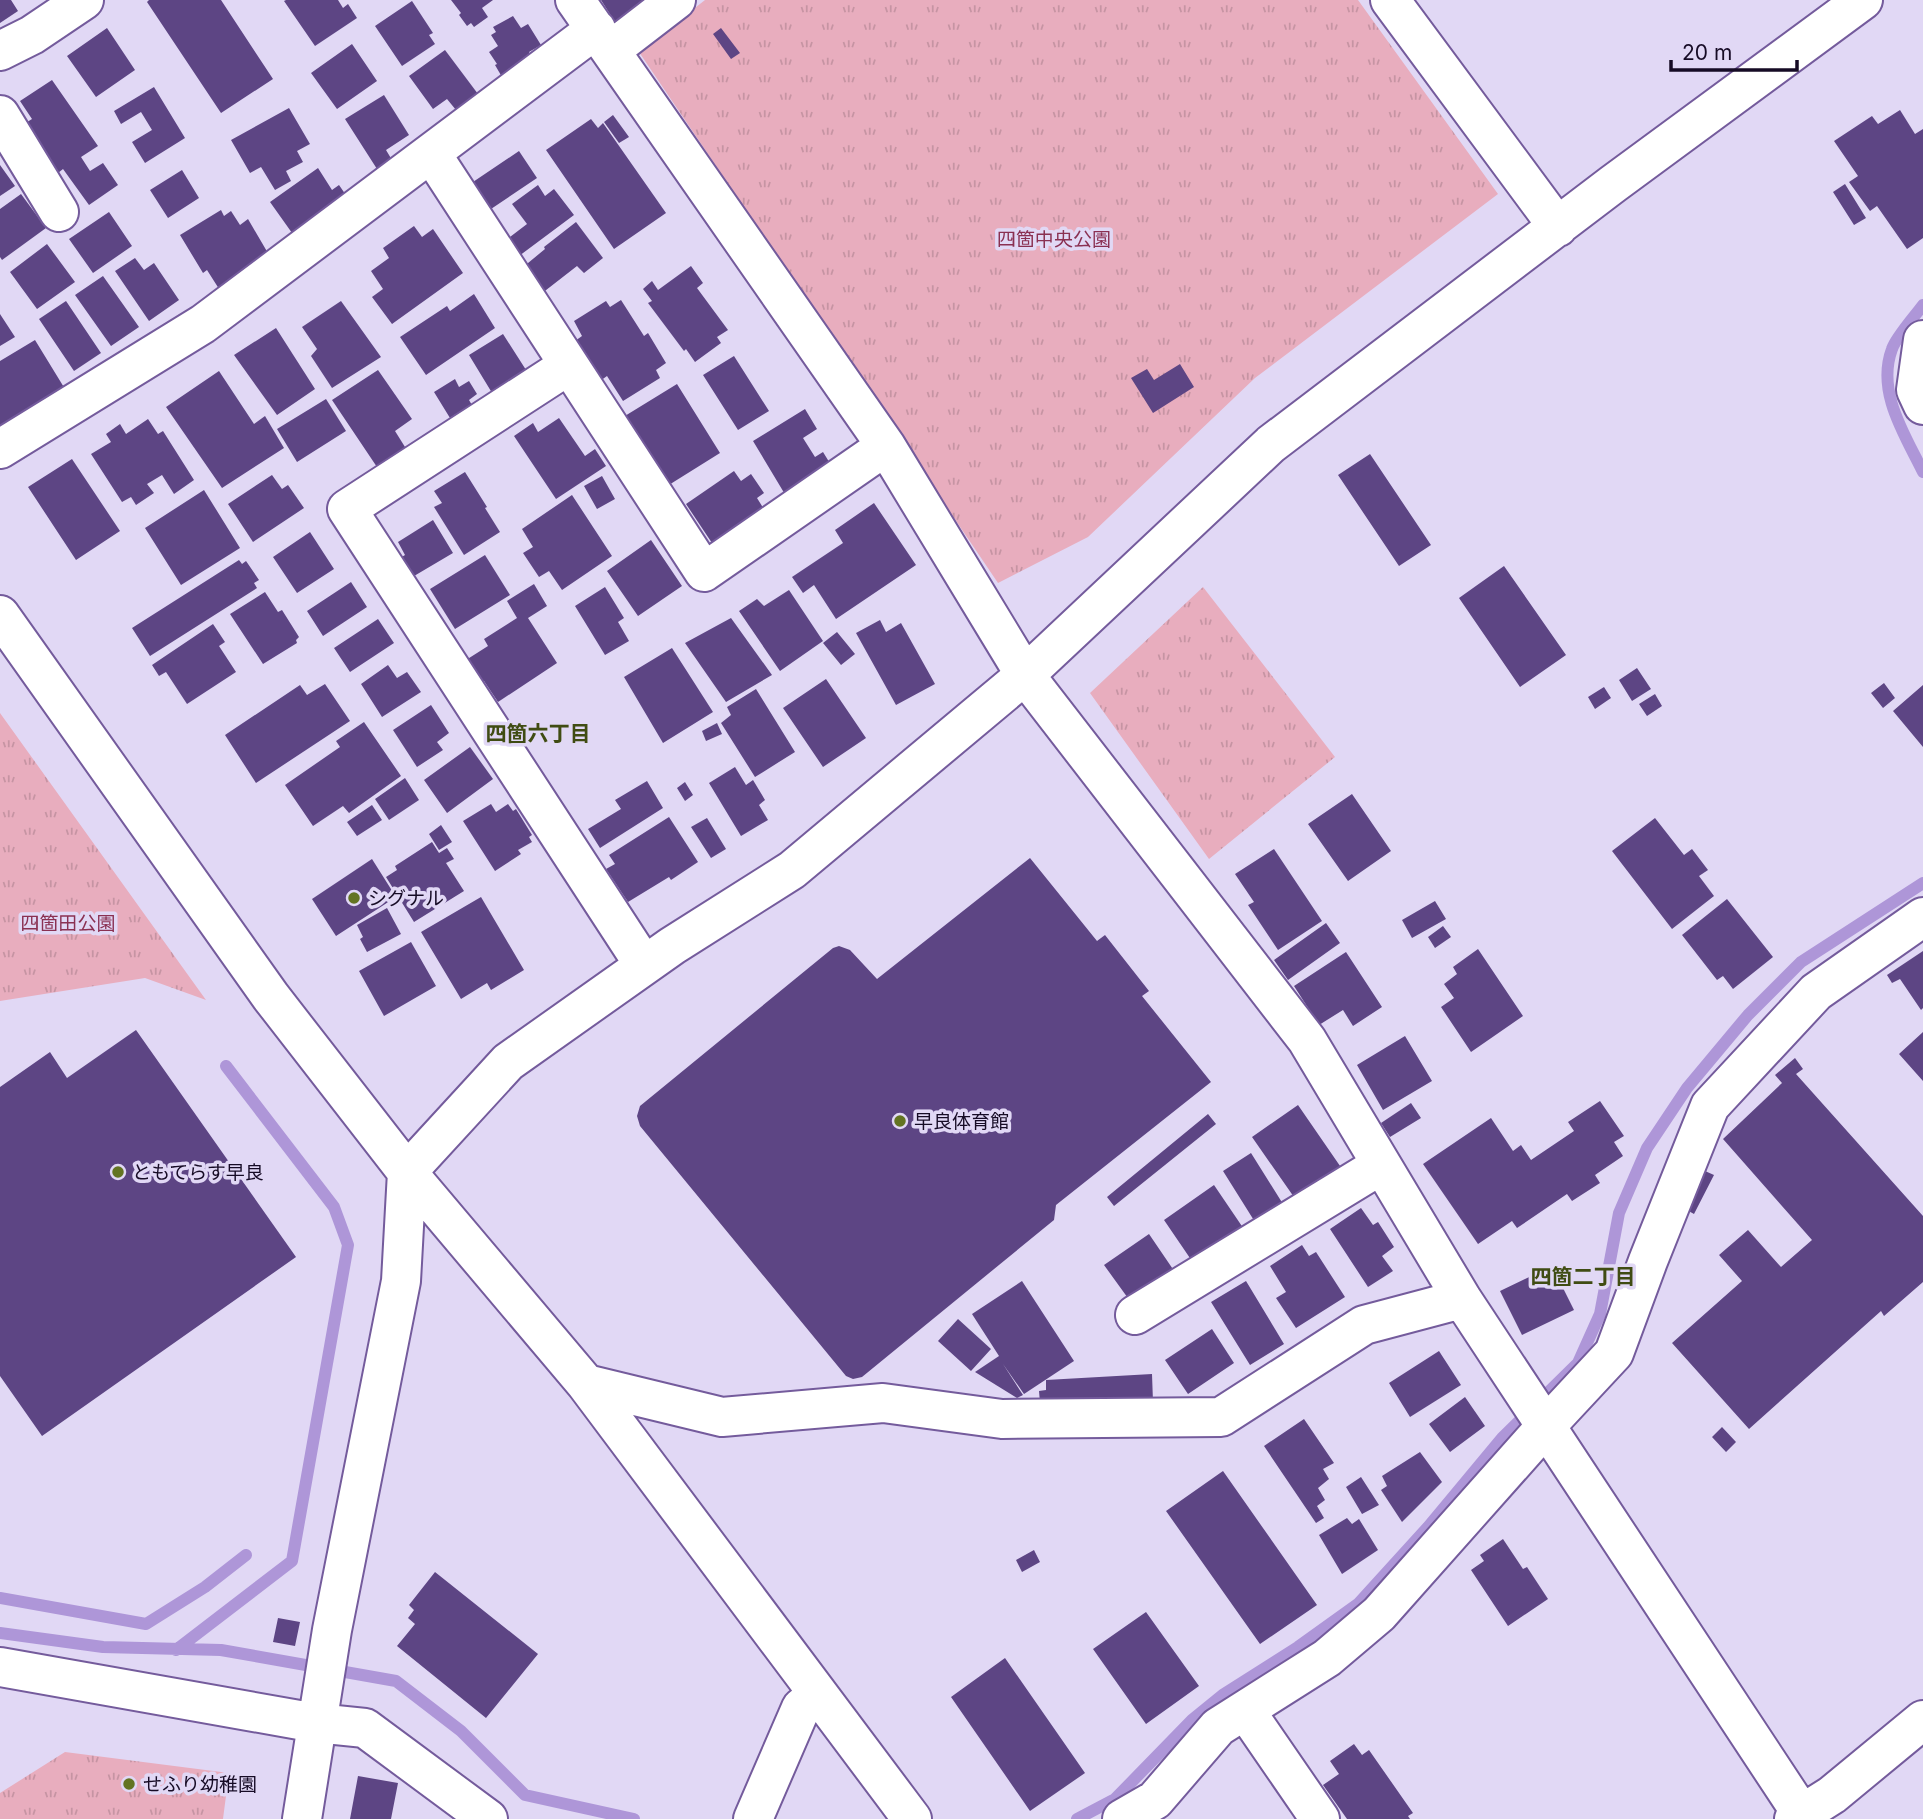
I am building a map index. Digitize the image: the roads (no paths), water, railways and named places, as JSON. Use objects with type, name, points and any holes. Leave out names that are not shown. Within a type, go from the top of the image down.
[{"type":"street","points":[[0,51],[32,35],[84,0]]},
{"type":"street","points":[[0,449],[203,324],[431,153],[594,26],[676,0]]},
{"type":"street","points":[[1390,0],[1558,227]]},
{"type":"street","points":[[302,1819],[332,1630],[401,1281],[407,1172],[508,1062],[672,946],[792,870],[1025,675],[1271,444],[1613,184],[1863,0]]},
{"type":"street","points":[[594,26],[886,446],[1025,675],[1307,1040],[1462,1299],[1800,1817],[1832,1795],[1923,1720]]},
{"type":"street","points":[[0,115],[59,212]]},
{"type":"street","points":[[431,153],[704,572],[886,446]]},
{"type":"street","points":[[1923,340],[1916,390],[1923,405]]},
{"type":"street","points":[[569,365],[347,509],[644,965]]},
{"type":"street","points":[[0,615],[271,997],[407,1172],[586,1384],[912,1819]]},
{"type":"street","points":[[1122,1819],[1155,1800],[1218,1727],[1327,1658],[1380,1614],[1546,1426],[1615,1353],[1648,1261],[1710,1106],[1816,992],[1923,917]]},
{"type":"street","points":[[1136,1315],[1381,1165]]},
{"type":"street","points":[[586,1384],[722,1417],[883,1404],[1002,1419],[1221,1418],[1364,1325],[1462,1299]]},
{"type":"street","points":[[0,1667],[319,1706],[365,1728],[488,1819]]},
{"type":"street","points":[[753,1819],[801,1708],[818,1694]]},
{"type":"street","points":[[1245,1710],[1320,1819]]},
{"type":"waterway","points":[[1923,305],[1894,344],[1888,365],[1890,397],[1895,413],[1923,472]]},
{"type":"waterway","points":[[1077,1819],[1115,1799],[1192,1720],[1224,1694],[1298,1647],[1358,1604],[1428,1527],[1502,1438],[1578,1363],[1600,1314],[1619,1213],[1647,1148],[1687,1088],[1748,1015],[1801,962],[1923,883]]},
{"type":"waterway","points":[[176,1650],[292,1561],[348,1245],[334,1207],[226,1066]]},
{"type":"waterway","points":[[0,1598],[146,1624],[205,1587],[246,1555]]},
{"type":"waterway","points":[[0,1633],[103,1647],[221,1650],[396,1681],[461,1731],[525,1795],[634,1819]]},
{"type":"place","name":"シグナル","points":[[354,898]]},
{"type":"place","name":"早良体育館","points":[[900,1121]]},
{"type":"place","name":"ともてらす早良","points":[[118,1172]]},
{"type":"place","name":"せふり幼稚園","points":[[129,1784]]},
{"type":"district","name":"四箇六丁目","points":[[538,734]]},
{"type":"district","name":"四箇二丁目","points":[[1583,1277]]},
{"type":"park label","name":"四箇中央公園","points":[[1054,239]]},
{"type":"park label","name":"四箇田公園","points":[[68,923]]}]
